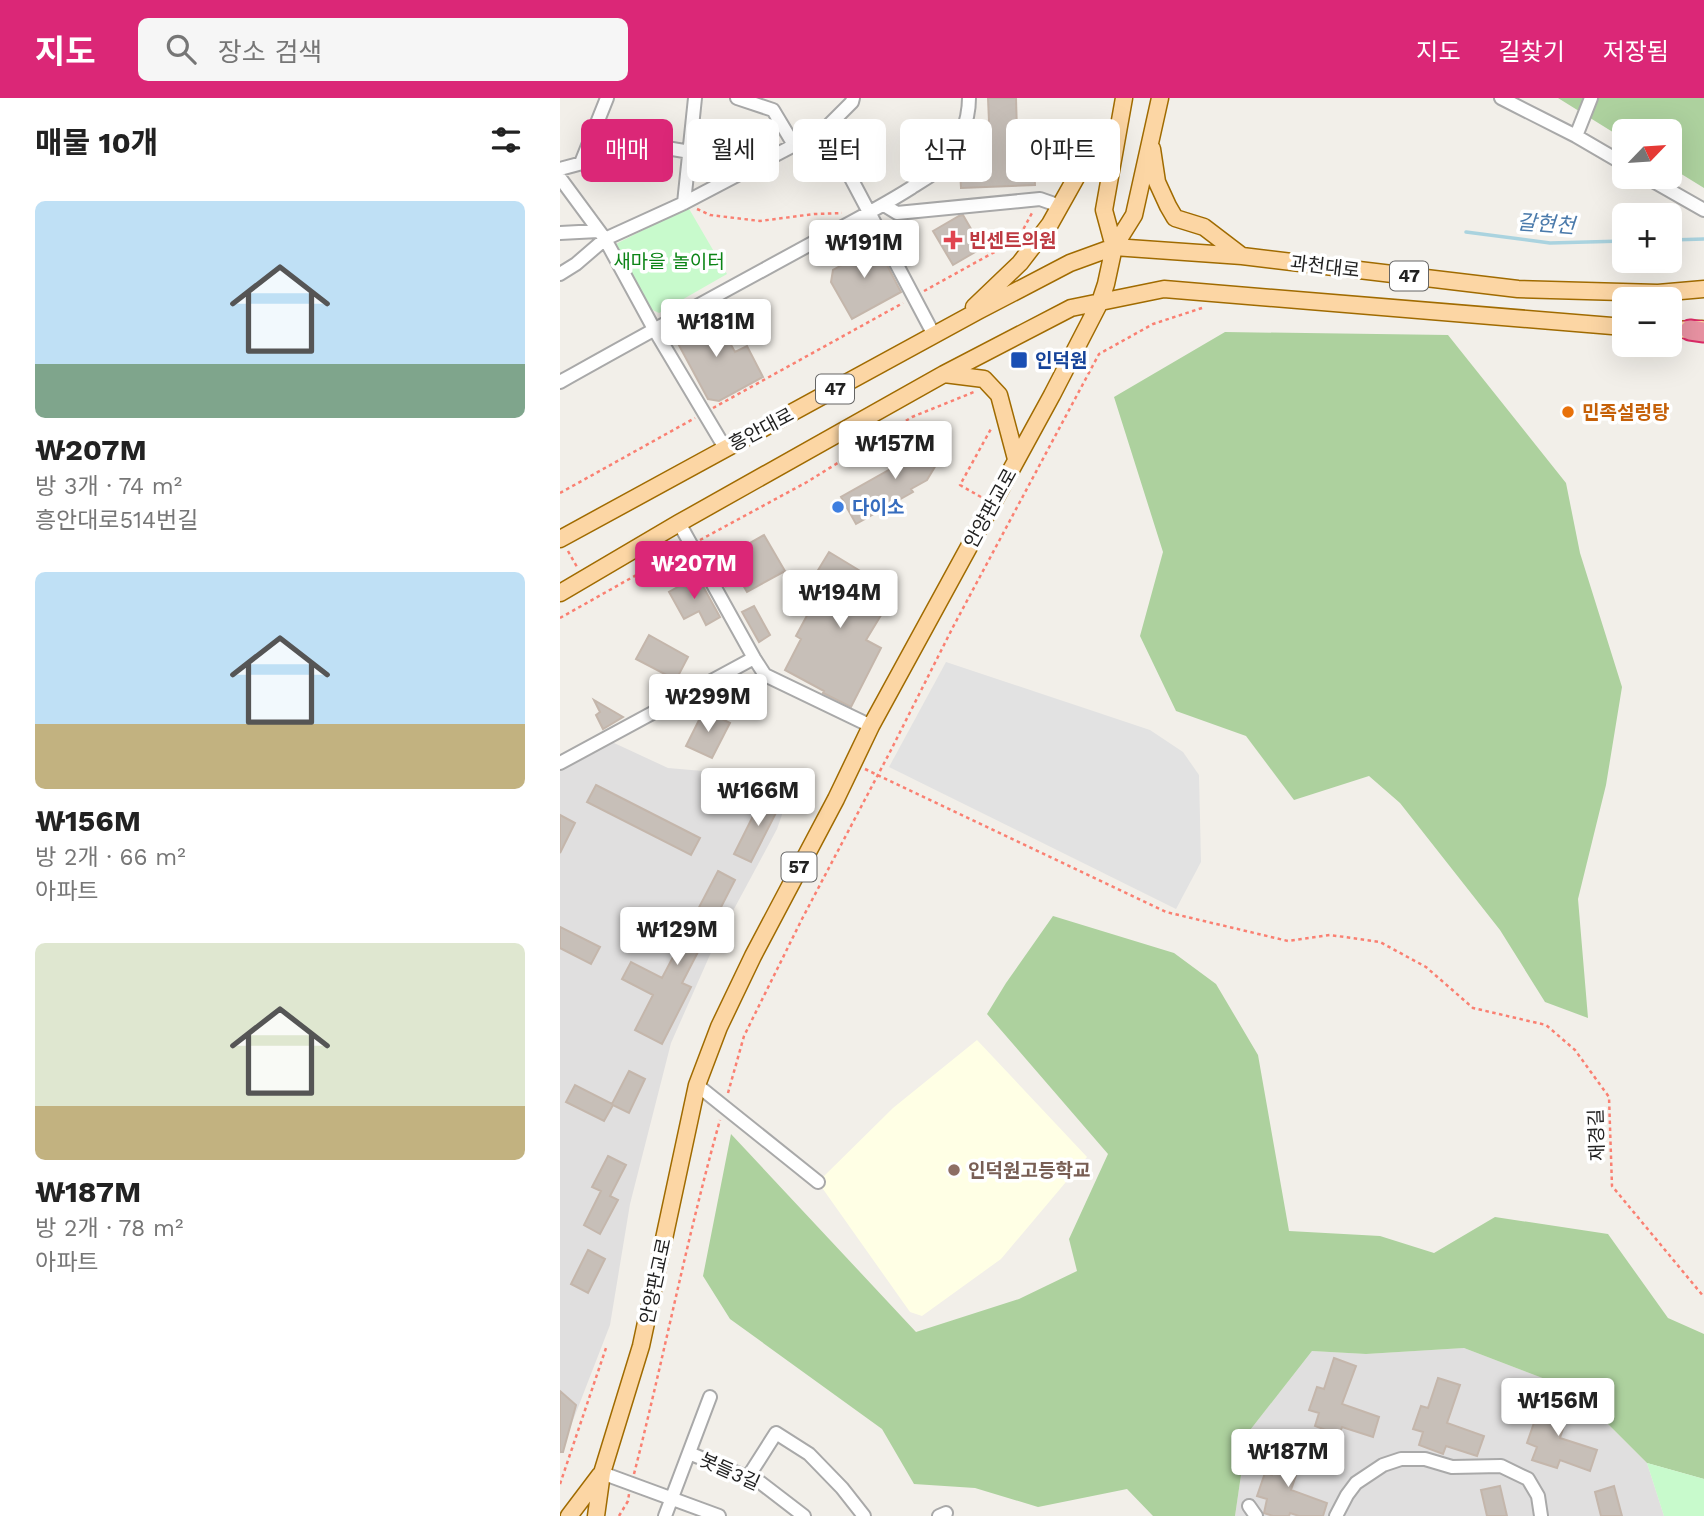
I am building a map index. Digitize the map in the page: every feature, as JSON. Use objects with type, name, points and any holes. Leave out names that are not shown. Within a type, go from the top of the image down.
[{"type":"main road","name":"57","points":[[1120,121],[1124,98]]},
{"type":"main road","name":"57","points":[[1114,247],[1134,215],[1160,98]]},
{"type":"main road","points":[[1151,138],[1157,181],[1175,218],[1204,227],[1242,256]]},
{"type":"main road","points":[[959,321],[1020,263],[1050,224],[1074,182]]},
{"type":"main road","name":"57","points":[[1109,182],[1104,210],[1114,247]]},
{"type":"main road","name":"과천대로","points":[[1114,247],[1242,256],[1518,289],[1658,293],[1704,289]]},
{"type":"main road","name":"안양판교로","points":[[597,1516],[602,1473],[641,1346],[697,1086],[719,1027],[871,726],[1100,302],[1114,247]]},
{"type":"main road","name":"흥안대로","points":[[560,539],[959,321],[1070,263],[1114,247]]},
{"type":"main road","name":"과천대로","points":[[1100,302],[1164,289],[1612,326]]},
{"type":"main road","name":"47","points":[[560,593],[944,374],[1071,308],[1100,302]]},
{"type":"main road","points":[[944,374],[984,379],[999,395],[1016,459]]},
{"type":"main road","name":"안양판교로","points":[[569,1516],[602,1473]]},
{"type":"street","points":[[599,119],[607,98]]},
{"type":"street","points":[[693,119],[695,98]]},
{"type":"street","points":[[737,98],[773,110],[793,143]]},
{"type":"street","points":[[835,119],[853,98]]},
{"type":"street","points":[[560,382],[654,328],[884,205],[941,167],[963,131],[970,98]]},
{"type":"street","points":[[1501,98],[1612,157]]},
{"type":"street","points":[[1576,136],[1591,98]]},
{"type":"street","points":[[560,233],[601,235],[684,203],[793,146]]},
{"type":"street","points":[[560,169],[581,163]]},
{"type":"street","points":[[560,178],[601,235],[725,448]]},
{"type":"street","points":[[684,203],[687,178]]},
{"type":"street","points":[[852,182],[934,335]]},
{"type":"street","points":[[1667,189],[1704,210]]},
{"type":"street","points":[[884,205],[897,212],[1040,199],[1060,206]]},
{"type":"street","points":[[560,274],[576,264],[601,235]]},
{"type":"street","points":[[679,523],[765,675],[871,726]]},
{"type":"street","points":[[560,763],[754,658]]},
{"type":"street","points":[[697,1086],[818,1182]]},
{"type":"street","points":[[665,1516],[710,1397]]},
{"type":"street","points":[[748,1477],[776,1433],[809,1454],[842,1488],[864,1516]]},
{"type":"street","name":"봇들3길","points":[[689,1453],[761,1483],[804,1516]]},
{"type":"street","points":[[1336,1516],[1356,1483],[1383,1465],[1401,1459],[1424,1459],[1452,1467],[1501,1466],[1528,1479],[1538,1496],[1541,1516]]},
{"type":"street","points":[[602,1473],[719,1516]]},
{"type":"path","points":[[560,493],[1018,240],[1040,199]]},
{"type":"path","points":[[684,203],[710,215],[760,221],[841,213]]},
{"type":"path","points":[[618,1516],[628,1501],[671,1313],[744,1036],[828,867],[1098,354],[1153,324],[1209,306]]},
{"type":"path","points":[[560,618],[807,482],[912,417],[983,388]]},
{"type":"path","points":[[992,503],[960,485],[995,422]]},
{"type":"path","points":[[853,764],[877,775]]},
{"type":"path","name":"재경길","points":[[877,775],[1166,912],[1288,942],[1330,935],[1380,942],[1426,967],[1473,1008],[1546,1026],[1575,1050],[1609,1097],[1612,1186],[1704,1297]]},
{"type":"path","points":[[560,1485],[606,1348]]},
{"type":"shaded area","points":[[946,662],[1150,730],[1183,752],[1199,775],[1201,862],[1176,909],[889,767]]},
{"type":"shaded area","points":[[612,742],[668,768],[738,774],[790,792],[777,829],[713,948],[671,1043],[630,1204],[610,1325],[560,1454],[560,771]]},
{"type":"shaded area","name":"인덕원고등학교","points":[[977,1040],[1087,1157],[1001,1259],[922,1316],[910,1312],[818,1182],[893,1108]]},
{"type":"shaded area","points":[[1464,1348],[1574,1390],[1647,1463],[1664,1516],[1235,1516],[1247,1434],[1312,1351],[1366,1354]]},
{"type":"green space","points":[[1558,98],[1704,98],[1704,188],[1682,174],[1682,119],[1612,119],[1612,132]]},
{"type":"green space","name":"새마을 놀이터","points":[[688,207],[727,274],[659,313],[644,306],[614,245]]},
{"type":"green space","points":[[1225,332],[1448,335],[1566,483],[1580,553],[1622,687],[1606,785],[1578,899],[1588,1018],[1545,1002],[1500,930],[1400,803],[1369,776],[1294,800],[1246,736],[1176,711],[1140,636],[1163,552],[1114,397]]},
{"type":"green space","points":[[1053,916],[1174,953],[1216,984],[1258,1055],[1289,1231],[1380,1236],[1434,1253],[1495,1217],[1608,1234],[1668,1318],[1704,1334],[1704,1479],[1647,1463],[1574,1390],[1464,1348],[1366,1354],[1312,1351],[1247,1434],[1235,1516],[1153,1516],[1127,1489],[1038,1507],[975,1488],[914,1484],[882,1429],[730,1319],[703,1276],[731,1134],[916,1332],[1019,1299],[1077,1271],[1069,1239],[1108,1154],[987,1014]]},
{"type":"green space","points":[[1647,1463],[1704,1479],[1704,1516],[1664,1516]]},
{"type":"building","points":[[988,98],[1016,98],[1017,119],[1006,119],[1006,182],[1035,182],[1035,185],[961,188],[961,182],[992,182],[992,119],[989,119]]},
{"type":"building","points":[[963,215],[982,248],[953,265],[933,231]]},
{"type":"building","points":[[873,238],[901,292],[852,319],[831,282],[833,270],[851,260],[847,253]]},
{"type":"building","points":[[712,311],[735,352],[747,346],[763,377],[719,401],[708,399],[675,338],[678,330]]},
{"type":"building","points":[[942,434],[948,445],[927,480],[911,489],[913,492],[856,524],[841,497],[901,463],[898,459]]},
{"type":"building","points":[[764,535],[785,571],[747,592],[739,578],[726,586],[713,564]]},
{"type":"building","points":[[829,552],[895,592],[866,640],[881,648],[851,707],[785,670],[801,639],[796,636],[817,597],[806,590]]},
{"type":"building","points":[[694,578],[699,579],[720,617],[706,625],[699,611],[684,619],[669,592]]},
{"type":"building","points":[[754,606],[770,635],[759,642],[742,612]]},
{"type":"building","points":[[649,635],[688,657],[676,680],[636,659]]},
{"type":"building","points":[[594,700],[623,717],[603,729],[596,715],[600,712]]},
{"type":"building","points":[[704,710],[730,723],[712,758],[686,746]]},
{"type":"building","points":[[596,785],[700,838],[691,855],[587,802]]},
{"type":"building","points":[[764,794],[781,803],[751,862],[734,854]]},
{"type":"building","points":[[560,815],[575,823],[560,853]]},
{"type":"building","points":[[718,871],[735,880],[682,983],[691,987],[662,1044],[635,1030],[653,995],[622,979],[631,962],[662,978]]},
{"type":"building","points":[[560,927],[600,947],[591,964],[560,948]]},
{"type":"building","points":[[629,1071],[645,1079],[629,1113],[613,1105],[604,1121],[566,1102],[575,1085],[612,1104]]},
{"type":"building","points":[[608,1156],[626,1165],[610,1196],[618,1200],[600,1234],[584,1225],[601,1191],[592,1187]]},
{"type":"building","points":[[588,1250],[605,1259],[588,1293],[571,1284]]},
{"type":"building","points":[[1334,1358],[1356,1366],[1342,1404],[1379,1417],[1373,1437],[1342,1427],[1339,1435],[1315,1426],[1319,1413],[1309,1410],[1317,1387],[1324,1389]]},
{"type":"building","points":[[1438,1378],[1460,1385],[1447,1423],[1484,1436],[1477,1456],[1446,1446],[1443,1454],[1419,1445],[1423,1432],[1413,1429],[1421,1406],[1428,1408]]},
{"type":"building","points":[[560,1391],[576,1405],[563,1452],[560,1452]]},
{"type":"building","points":[[1552,1392],[1573,1399],[1560,1438],[1597,1450],[1590,1471],[1560,1460],[1557,1468],[1532,1460],[1537,1447],[1527,1443],[1535,1420],[1541,1422]]},
{"type":"building","points":[[1282,1445],[1304,1452],[1291,1490],[1327,1503],[1323,1516],[1299,1516],[1290,1513],[1289,1516],[1273,1516],[1264,1513],[1267,1499],[1257,1496],[1265,1473],[1272,1475]]},
{"type":"building","points":[[1500,1486],[1507,1516],[1487,1516],[1481,1490]]},
{"type":"building","points":[[1614,1486],[1622,1516],[1601,1516],[1595,1492]]},
{"type":"waterway","name":"갈현천","points":[[1466,232],[1550,243],[1612,241]]},
{"type":"waterway","name":"갈현천","points":[[1682,240],[1704,239]]},
{"type":"place","name":"빈센트의원","points":[[953,240]]},
{"type":"place","name":"인덕원","points":[[1019,360]]},
{"type":"place","name":"민족설렁탕","points":[[1568,412]]},
{"type":"place","name":"다이소","points":[[838,507]]},
{"type":"place","name":"인덕원고등학교","points":[[954,1170]]}]
